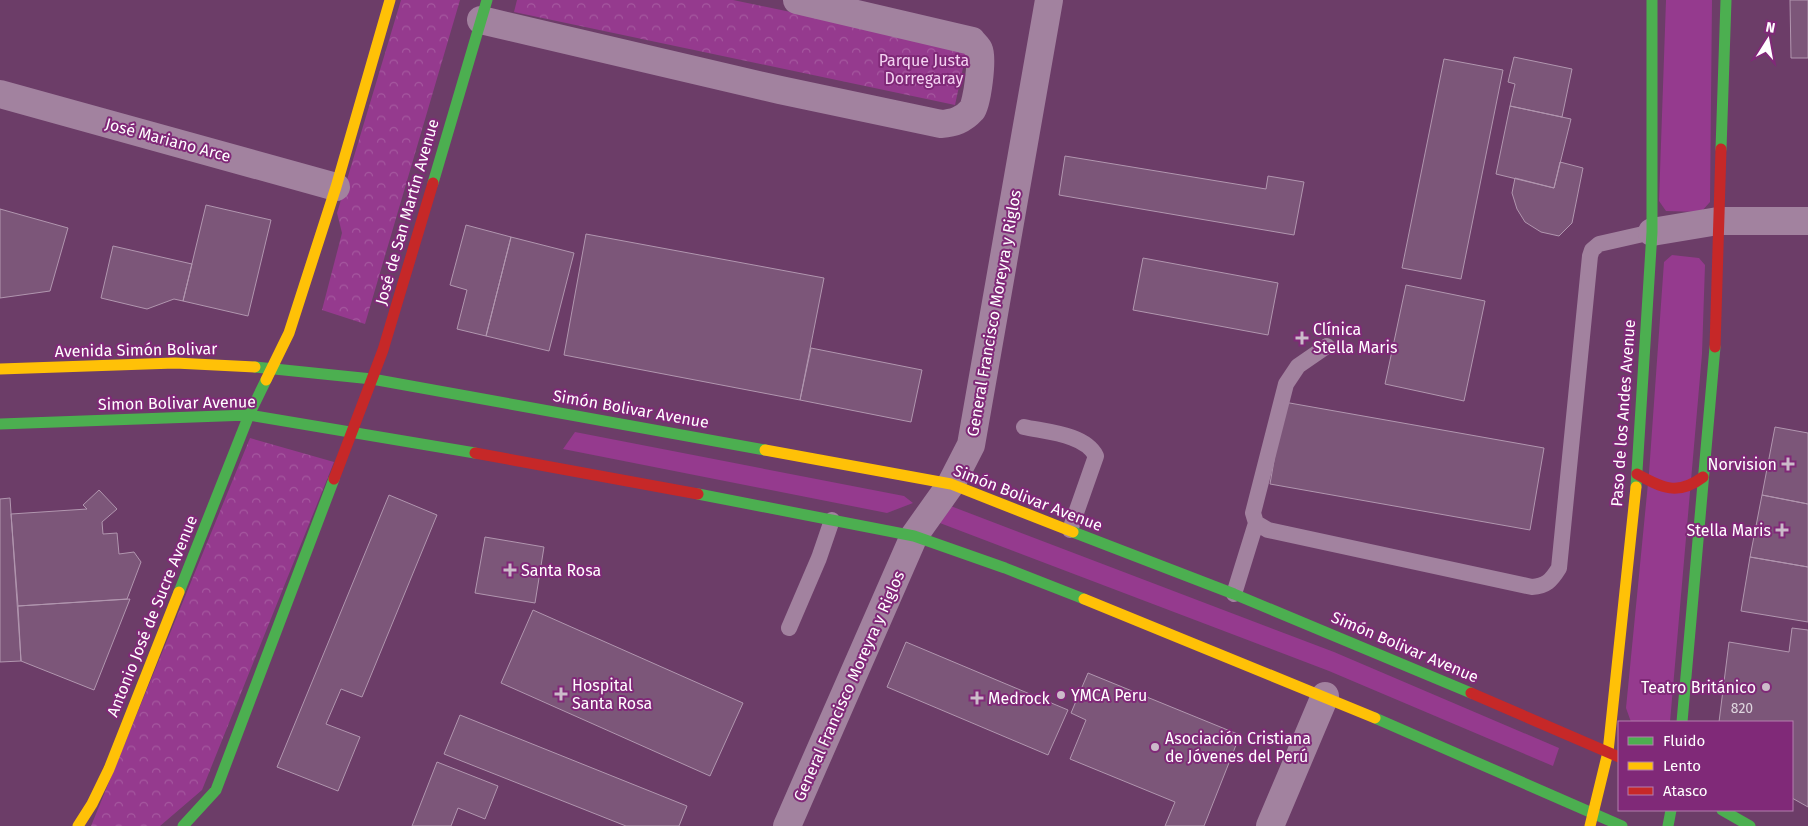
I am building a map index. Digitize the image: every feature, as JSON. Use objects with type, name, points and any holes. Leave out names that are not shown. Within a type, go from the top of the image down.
[{"type":"main road","points":[[249,415],[289,334],[336,187],[390,0]]},
{"type":"main road","name":"Paso de los Andes Avenue","points":[[1590,826],[1608,752],[1637,474],[1652,232],[1652,0]]},
{"type":"main road","points":[[1682,721],[1715,344],[1726,0]]},
{"type":"main road","name":"José de San Martín Avenue","points":[[353,431],[383,350],[484,10]]},
{"type":"main road","name":"Avenida Simón Bolivar","points":[[0,369],[162,363],[272,368]]},
{"type":"main road","name":"Simón Bolivar Avenue","points":[[272,368],[372,379],[951,484],[1234,594],[1379,653],[1618,757]]},
{"type":"main road","name":"Simon Bolivar Avenue","points":[[0,424],[249,415],[353,431]]},
{"type":"main road","name":"Antonio José de Sucre Avenue","points":[[78,826],[90,809],[110,771],[123,733],[249,415]]},
{"type":"main road","points":[[183,826],[216,790],[353,431],[914,536],[1005,568],[1325,696],[1594,812],[1622,826]]},
{"type":"main road","points":[[1637,474],[1671,489],[1691,487],[1703,477]]},
{"type":"main road","points":[[1668,826],[1671,811]]},
{"type":"main road","points":[[1724,811],[1750,826]]},
{"type":"street","points":[[484,10],[780,90],[941,124],[953,123],[964,118],[974,109],[981,60],[979,49],[972,41],[797,0]]},
{"type":"street","name":"General Francisco Moreyra y Riglos","points":[[787,826],[914,536],[951,484],[971,444],[1049,0]]},
{"type":"street","name":"José Mariano Arce","points":[[0,94],[336,187]]},
{"type":"street","points":[[1652,232],[1718,221],[1808,221]]},
{"type":"street","points":[[1270,826],[1325,696]]},
{"type":"lane","points":[[1256,523],[1268,530],[1532,587],[1551,582],[1559,568],[1590,256],[1592,250],[1599,244],[1652,232]]},
{"type":"lane","points":[[1234,594],[1256,523],[1254,513],[1286,384],[1298,366],[1327,346]]},
{"type":"lane","points":[[1024,427],[1081,441],[1092,449],[1096,456],[1070,530]]},
{"type":"lane","points":[[789,628],[819,558],[832,520]]},
{"type":"green space","points":[[401,0],[460,0],[365,324],[322,310],[342,233],[337,213]]},
{"type":"green space","name":"Parque Justa Dorregaray","points":[[517,0],[733,0],[967,49],[955,105],[514,12]]},
{"type":"green space","points":[[1666,0],[1712,0],[1710,202],[1701,212],[1666,211],[1659,201]]},
{"type":"green space","points":[[1672,255],[1699,258],[1705,265],[1702,354],[1670,721],[1631,721],[1626,708],[1649,473],[1664,262]]},
{"type":"green space","points":[[575,432],[904,496],[913,503],[887,513],[563,449]]},
{"type":"green space","points":[[250,438],[334,462],[202,790],[160,826],[91,826]]},
{"type":"green space","points":[[948,505],[1334,652],[1559,748],[1553,766],[1329,671],[932,520]]},
{"type":"building","points":[[1790,0],[1808,0],[1808,58],[1791,58]]},
{"type":"building","points":[[1514,57],[1572,69],[1562,117],[1510,106],[1515,84],[1508,82]]},
{"type":"building","points":[[1444,59],[1503,70],[1461,279],[1402,268]]},
{"type":"building","points":[[1510,106],[1571,119],[1554,188],[1496,174]]},
{"type":"building","points":[[1065,156],[1266,189],[1268,176],[1304,182],[1294,235],[1059,195]]},
{"type":"building","points":[[1560,162],[1583,168],[1572,223],[1559,236],[1541,232],[1525,222],[1517,209],[1512,193],[1515,178],[1554,188]]},
{"type":"building","points":[[206,205],[271,220],[248,316],[183,301]]},
{"type":"building","points":[[0,209],[68,228],[50,291],[0,298]]},
{"type":"building","points":[[466,225],[511,237],[486,336],[457,329],[467,290],[450,285]]},
{"type":"building","points":[[586,234],[824,278],[800,400],[564,355]]},
{"type":"building","points":[[511,237],[574,253],[549,351],[486,336]]},
{"type":"building","points":[[113,246],[192,264],[183,301],[174,299],[147,309],[101,298]]},
{"type":"building","points":[[1143,258],[1278,283],[1268,335],[1133,310]]},
{"type":"building","points":[[1406,285],[1485,301],[1464,401],[1385,384]]},
{"type":"building","points":[[811,348],[922,370],[911,422],[800,400]]},
{"type":"building","points":[[1284,402],[1544,448],[1530,530],[1270,484]]},
{"type":"building","name":"Norvision","points":[[1775,427],[1808,433],[1808,504],[1762,495]]},
{"type":"building","points":[[99,490],[117,509],[102,522],[103,534],[117,533],[119,554],[134,552],[141,562],[127,599],[18,606],[11,514],[87,509],[83,505]]},
{"type":"building","points":[[389,495],[437,515],[362,697],[341,689],[326,724],[360,737],[338,791],[277,767]]},
{"type":"building","name":"Stella Maris","points":[[1762,495],[1808,504],[1808,567],[1750,557]]},
{"type":"building","points":[[10,498],[21,661],[0,662],[0,499]]},
{"type":"building","name":"Santa Rosa","points":[[485,537],[544,547],[535,603],[475,593]]},
{"type":"building","points":[[1750,557],[1808,567],[1808,622],[1741,611]]},
{"type":"building","points":[[130,599],[94,690],[21,661],[18,606]]},
{"type":"building","points":[[533,610],[743,703],[710,776],[501,683]]},
{"type":"building","name":"Teatro Británico","points":[[1792,628],[1808,630],[1808,807],[1793,799],[1793,721],[1719,721],[1729,642],[1789,652]]},
{"type":"building","name":"Medrock","points":[[906,642],[1068,710],[1048,755],[887,687]]},
{"type":"building","name":"Asociación Cristiana de Jóvenes del Perú","points":[[1088,673],[1240,735],[1204,826],[1165,826],[1175,802],[1070,759],[1086,720],[1071,713]]},
{"type":"building","points":[[460,715],[687,806],[679,826],[626,826],[444,754]]},
{"type":"building","points":[[437,762],[498,786],[485,819],[458,808],[451,826],[412,826]]},
{"type":"traffic: fast","points":[[433,183],[487,0]]},
{"type":"traffic: fast","points":[[1636,487],[1652,232],[1652,0]]},
{"type":"traffic: fast","points":[[1721,149],[1726,0]]},
{"type":"traffic: fast","points":[[1682,721],[1715,347]]},
{"type":"traffic: fast","points":[[255,367],[372,379],[765,450]]},
{"type":"traffic: fast","points":[[179,592],[249,415],[266,380]]},
{"type":"traffic: fast","points":[[0,424],[249,415],[475,453]]},
{"type":"traffic: fast","points":[[183,826],[216,790],[334,479]]},
{"type":"traffic: fast","points":[[698,494],[914,536],[1005,568],[1084,599]]},
{"type":"traffic: fast","points":[[1073,532],[1234,594],[1471,693]]},
{"type":"traffic: fast","points":[[1375,718],[1622,826]]},
{"type":"traffic: fast","points":[[1668,826],[1671,811]]},
{"type":"traffic: fast","points":[[1724,811],[1750,826]]},
{"type":"traffic: slow","points":[[266,380],[289,333],[336,187],[390,0]]},
{"type":"traffic: slow","points":[[0,369],[175,363],[255,367]]},
{"type":"traffic: slow","points":[[765,450],[951,484],[1073,532]]},
{"type":"traffic: slow","points":[[1590,826],[1608,752],[1636,487]]},
{"type":"traffic: slow","points":[[78,826],[92,804],[109,769],[179,592]]},
{"type":"traffic: slow","points":[[1084,599],[1375,718]]},
{"type":"traffic: jam","points":[[1715,347],[1721,149]]},
{"type":"traffic: jam","points":[[334,479],[383,350],[433,183]]},
{"type":"traffic: jam","points":[[475,453],[698,494]]},
{"type":"traffic: jam","points":[[1637,474],[1654,483],[1670,488],[1686,487],[1703,477]]},
{"type":"traffic: jam","points":[[1471,693],[1618,757]]},
{"type":"place","name":"Clínica Stella Maris","points":[[1302,338]]},
{"type":"place","name":"Norvision","points":[[1788,464]]},
{"type":"place","name":"Stella Maris","points":[[1782,530]]},
{"type":"place","name":"Santa Rosa","points":[[510,570]]},
{"type":"place","name":"Teatro Británico","points":[[1766,687]]},
{"type":"place","name":"Hospital Santa Rosa","points":[[561,694]]},
{"type":"place","name":"YMCA Peru","points":[[1061,695]]},
{"type":"place","name":"Medrock","points":[[977,698]]},
{"type":"place","name":"Asociación Cristiana de Jóvenes del Perú","points":[[1155,747]]}]
